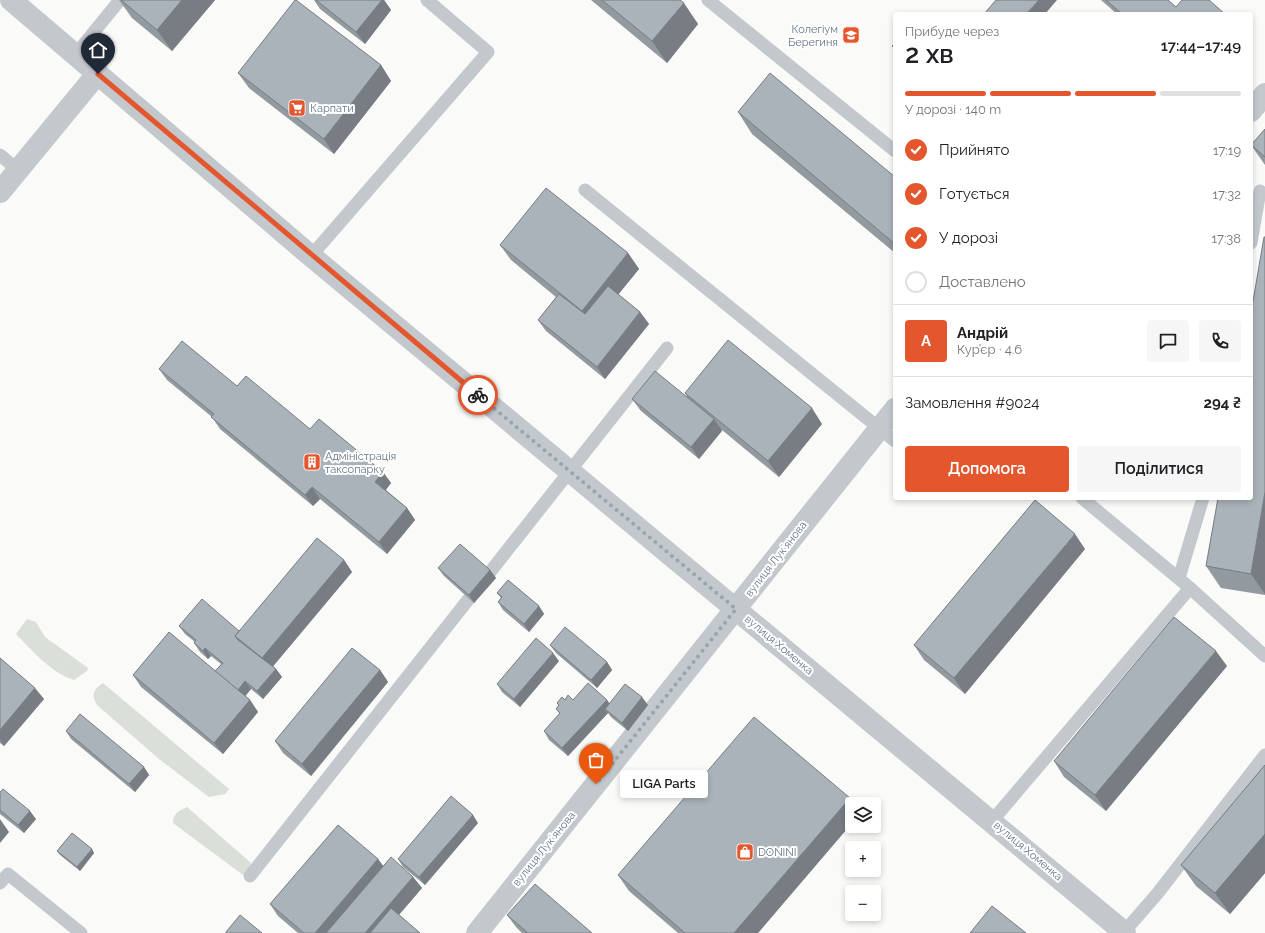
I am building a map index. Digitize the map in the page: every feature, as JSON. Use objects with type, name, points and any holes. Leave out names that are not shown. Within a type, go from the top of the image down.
[{"type":"street","name":"вулиця Хоменка","points":[[11,0],[311,256],[1125,932]]},
{"type":"street","points":[[0,192],[98,74]]},
{"type":"street","points":[[1253,109],[1265,94]]},
{"type":"street","name":"вулиця Лукʼянова","points":[[478,933],[736,609],[887,434],[893,415]]},
{"type":"lane","points":[[75,55],[120,0]]},
{"type":"lane","points":[[311,256],[488,52],[427,0]]},
{"type":"lane","points":[[708,0],[893,149]]},
{"type":"lane","points":[[0,155],[18,170]]},
{"type":"lane","points":[[585,190],[887,434]]},
{"type":"lane","points":[[1253,231],[1260,191]]},
{"type":"lane","points":[[250,876],[667,348]]},
{"type":"lane","points":[[1084,500],[1179,578],[1265,656]]},
{"type":"lane","points":[[1179,578],[1202,500]]},
{"type":"lane","points":[[992,821],[1190,588]]},
{"type":"lane","points":[[1125,932],[1157,894],[1265,755]]},
{"type":"lane","points":[[0,883],[8,874],[81,933]]},
{"type":"shaded area","points":[[27,619],[36,622],[45,637],[88,668],[87,671],[74,680],[66,677],[43,661],[16,634]]},
{"type":"shaded area","points":[[103,683],[229,789],[225,794],[209,797],[159,759],[97,705],[94,698],[94,692]]},
{"type":"shaded area","points":[[187,807],[251,863],[249,869],[243,875],[173,823],[175,815]]},
{"type":"building","points":[[121,0],[182,0],[157,30]]},
{"type":"building","points":[[295,0],[381,65],[324,139],[238,73]]},
{"type":"building","points":[[316,0],[382,0],[356,32]]},
{"type":"building","points":[[602,0],[680,0],[684,3],[652,41]]},
{"type":"building","points":[[996,0],[1039,0],[1028,12],[986,12]]},
{"type":"building","points":[[1106,0],[1168,0],[1176,7],[1182,0],[1209,0],[1223,12],[1120,12]]},
{"type":"building","points":[[770,73],[893,175],[893,242],[738,112]]},
{"type":"building","points":[[1265,129],[1265,157],[1253,147],[1253,143]]},
{"type":"building","points":[[546,188],[628,253],[582,311],[500,245]]},
{"type":"building","points":[[1265,237],[1265,492],[1251,574],[1206,566],[1218,500],[1253,500],[1253,301]]},
{"type":"building","points":[[608,286],[640,312],[597,367],[538,320],[559,294],[585,314]]},
{"type":"building","points":[[728,340],[812,408],[768,461],[685,393]]},
{"type":"building","name":"Адміністрація таксопарку","points":[[182,341],[237,386],[246,376],[310,429],[319,419],[383,472],[375,482],[407,508],[379,542],[312,487],[305,495],[211,417],[214,414],[159,369]]},
{"type":"building","points":[[655,371],[714,419],[691,447],[632,399]]},
{"type":"building","points":[[1035,500],[1075,534],[954,678],[914,645]]},
{"type":"building","points":[[317,538],[344,560],[262,658],[235,636]]},
{"type":"building","points":[[460,544],[490,570],[469,595],[438,568]]},
{"type":"building","points":[[508,580],[539,606],[524,624],[498,602],[502,597],[497,593]]},
{"type":"building","points":[[202,599],[239,631],[235,636],[238,640],[276,669],[257,691],[245,681],[238,690],[215,671],[223,663],[205,648],[203,651],[194,643],[196,640],[179,626]]},
{"type":"building","points":[[1174,617],[1216,651],[1095,795],[1054,761]]},
{"type":"building","points":[[565,627],[607,662],[591,680],[550,645]]},
{"type":"building","points":[[169,632],[250,700],[214,743],[133,675]]},
{"type":"building","points":[[536,638],[553,653],[514,699],[497,684]]},
{"type":"building","points":[[352,648],[380,670],[302,764],[275,741]]},
{"type":"building","points":[[0,658],[35,688],[0,730]]},
{"type":"building","points":[[588,683],[607,700],[562,748],[544,731],[560,713],[556,709],[559,705],[557,703],[562,697],[565,700],[568,695],[573,700]]},
{"type":"building","points":[[625,684],[642,697],[622,723],[605,709]]},
{"type":"building","points":[[80,714],[144,767],[129,784],[66,731]]},
{"type":"building","points":[[754,717],[849,797],[845,797],[845,804],[734,933],[685,933],[618,875]]},
{"type":"building","points":[[1265,765],[1265,834],[1215,893],[1181,865]]},
{"type":"building","points":[[3,789],[30,811],[18,825],[0,810],[0,792]]},
{"type":"building","points":[[451,796],[473,815],[419,877],[398,859]]},
{"type":"building","points":[[338,825],[378,859],[315,933],[304,933],[270,904]]},
{"type":"building","points":[[72,833],[92,849],[77,867],[57,851]]},
{"type":"building","points":[[391,857],[413,877],[365,933],[326,933]]},
{"type":"building","points":[[535,884],[592,933],[528,933],[507,915]]},
{"type":"building","points":[[992,906],[1026,933],[970,933]]},
{"type":"building","points":[[391,908],[420,933],[370,933]]},
{"type":"building","points":[[240,915],[262,933],[226,933]]},
{"type":"way so far","points":[[478,395],[736,609],[596,784]]},
{"type":"place","name":"Колегіум Берегиня","points":[[851,35]]},
{"type":"place","name":"Карпати","points":[[297,108]]},
{"type":"place","name":"Адміністрація таксопарку","points":[[312,462]]},
{"type":"place","name":"LIGA Parts","points":[[596,784]]},
{"type":"place","name":"DONINI","points":[[745,852]]},
{"type":"route","points":[[98,74],[311,256],[478,395]]}]
